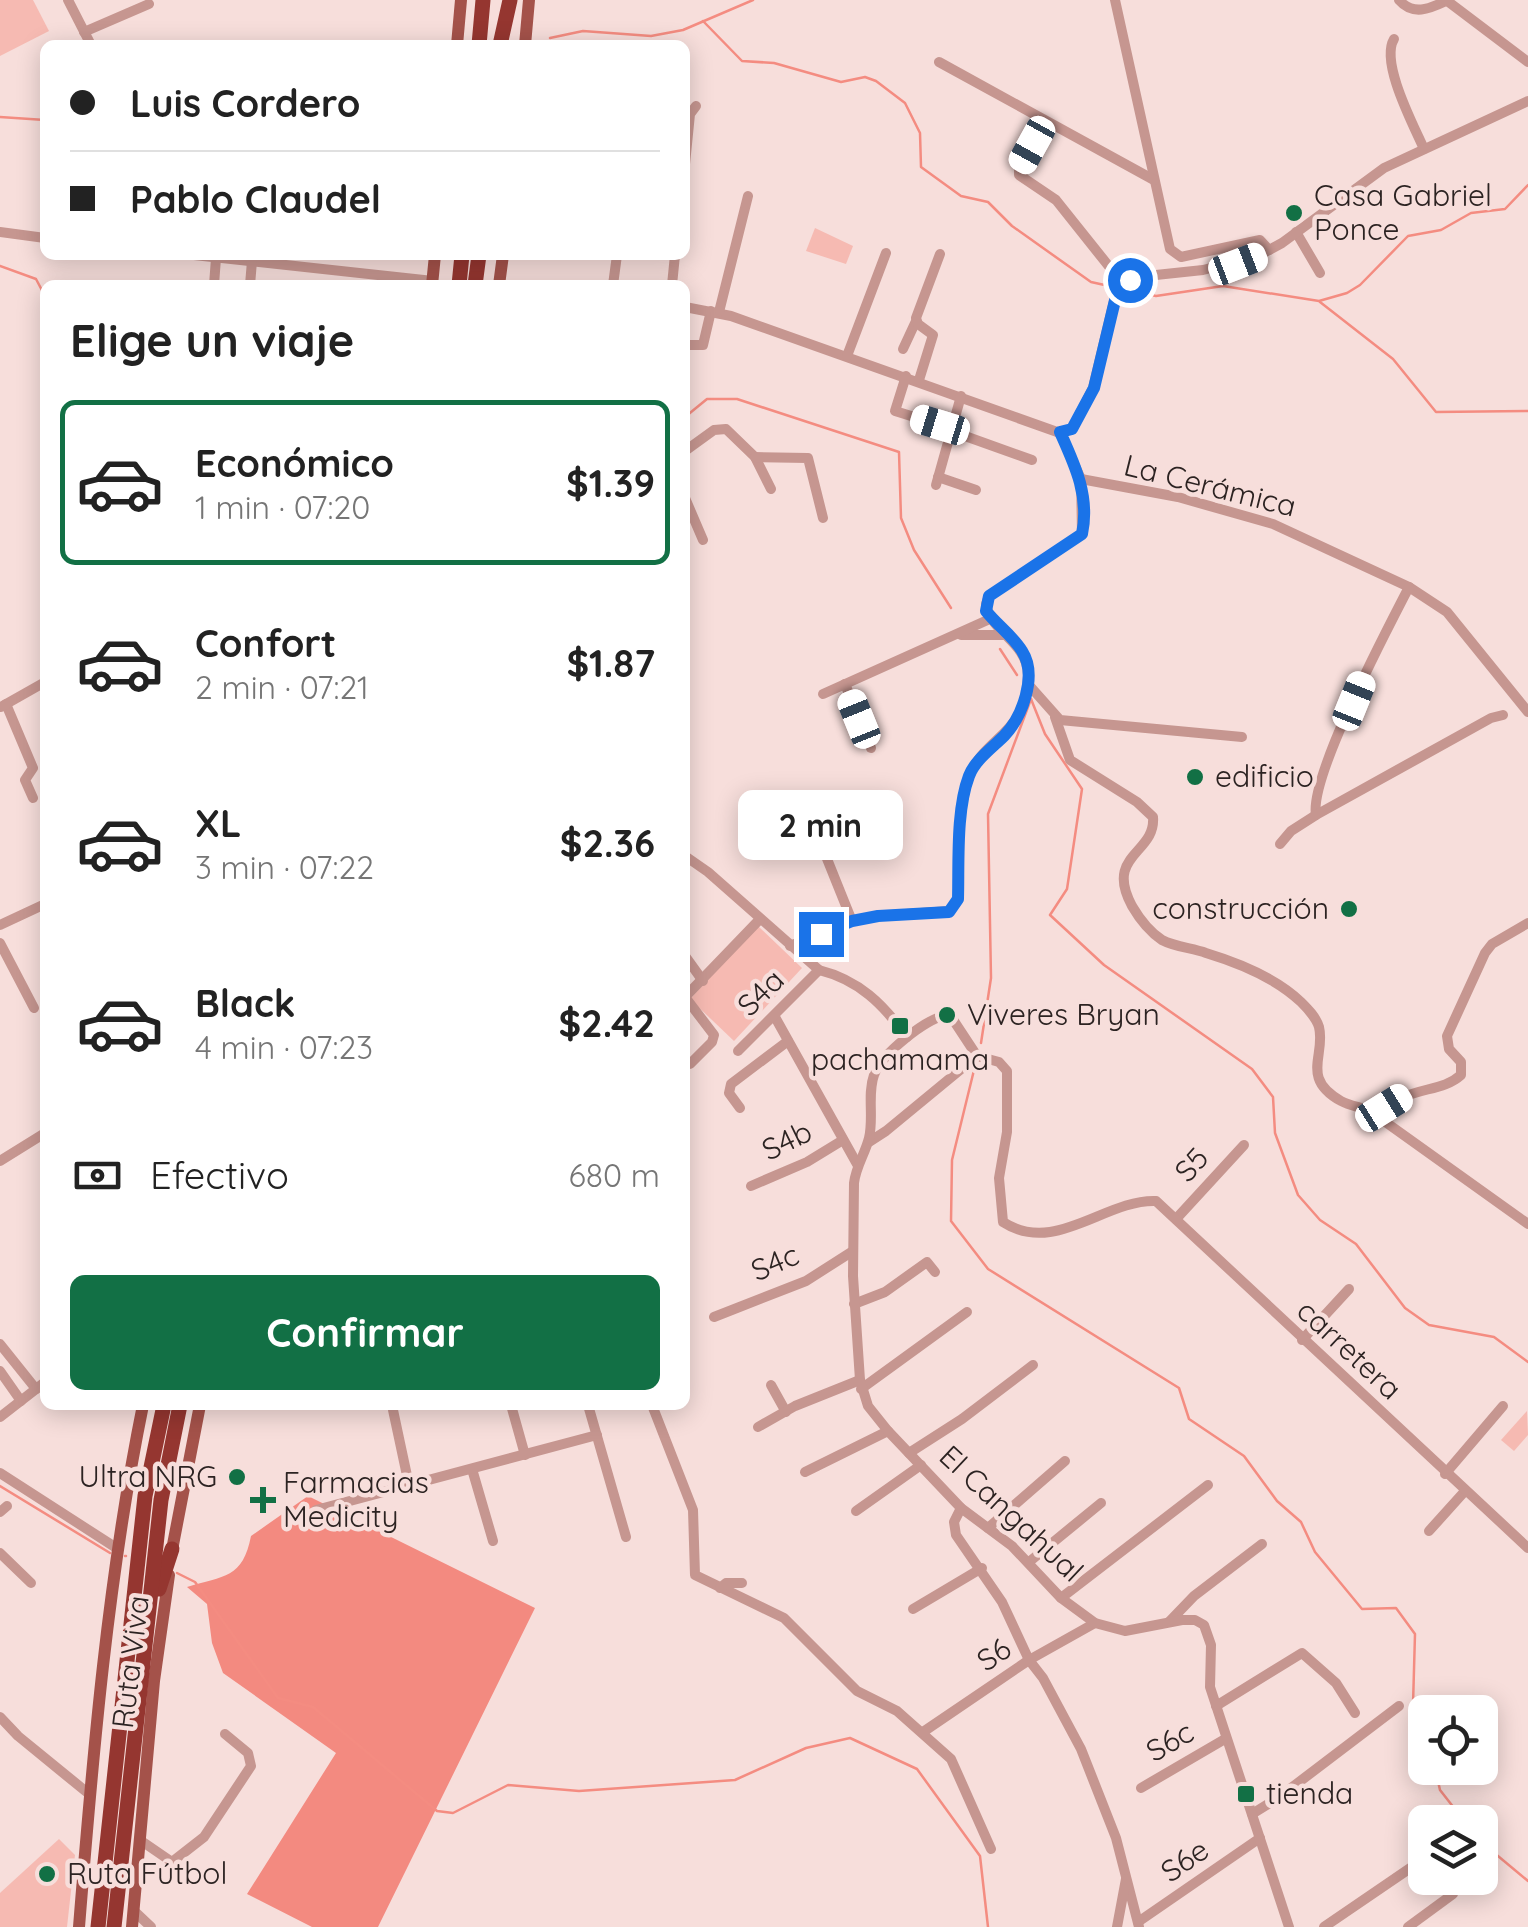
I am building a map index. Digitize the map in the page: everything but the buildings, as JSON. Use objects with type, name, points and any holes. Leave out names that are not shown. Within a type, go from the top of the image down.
[{"type":"highway","points":[[479,40],[481,0]]},
{"type":"highway","points":[[499,40],[502,0]]},
{"type":"highway","points":[[500,40],[510,0]]},
{"type":"highway","name":"Ruta Viva","points":[[98,1927],[145,1496],[163,1410]]},
{"type":"highway","name":"Ruta Viva","points":[[114,1927],[161,1500],[179,1410]]},
{"type":"highway","points":[[144,1646],[172,1548]]},
{"type":"main road","points":[[457,40],[461,0]]},
{"type":"main road","points":[[526,40],[528,0]]},
{"type":"main road","name":"Ruta Viva","points":[[79,1927],[89,1794],[118,1549],[142,1410]]},
{"type":"main road","name":"Ruta Viva","points":[[132,1927],[154,1681],[172,1548],[199,1410]]},
{"type":"street","points":[[68,0],[88,40]]},
{"type":"street","points":[[1115,0],[1170,250],[1177,256],[1260,240],[1268,250]]},
{"type":"street","points":[[1399,0],[1406,8],[1421,10],[1446,0],[1528,62]]},
{"type":"street","points":[[84,32],[149,4]]},
{"type":"street","points":[[1394,38],[1390,64],[1424,149]]},
{"type":"street","points":[[938,62],[1154,180]]},
{"type":"street","points":[[690,308],[715,311],[1060,432],[1072,429],[1086,406],[1114,301],[1123,284],[1137,277],[1238,264],[1296,232],[1356,185],[1528,101]]},
{"type":"street","points":[[690,114],[696,106]]},
{"type":"street","points":[[1045,122],[1019,175],[1056,200],[1123,284]]},
{"type":"street","points":[[690,345],[703,345],[748,196]]},
{"type":"street","points":[[0,232],[40,237]]},
{"type":"street","points":[[1296,232],[1320,273]]},
{"type":"street","points":[[846,356],[886,254]]},
{"type":"street","points":[[903,348],[940,254]]},
{"type":"street","points":[[248,260],[373,280]]},
{"type":"street","points":[[250,280],[252,261]]},
{"type":"street","points":[[916,321],[933,335],[919,380]]},
{"type":"street","points":[[906,376],[895,410],[1032,460]]},
{"type":"street","points":[[962,396],[946,428],[937,481],[976,490]]},
{"type":"street","points":[[690,447],[714,430],[726,429],[756,457],[771,489]]},
{"type":"street","name":"La Cerámica","points":[[1060,432],[1081,479],[1178,497],[1273,524],[1409,587],[1447,612],[1528,712]]},
{"type":"street","points":[[756,457],[808,458],[824,518]]},
{"type":"street","points":[[790,946],[852,921],[949,912],[954,907],[958,899],[967,780],[976,764],[1017,720],[1028,684],[1026,660],[986,611],[989,596],[1082,534],[1081,479]]},
{"type":"street","points":[[690,510],[703,540]]},
{"type":"street","points":[[1316,815],[1324,772],[1366,672],[1409,587]]},
{"type":"street","points":[[823,694],[992,618]]},
{"type":"street","points":[[950,637],[1008,635]]},
{"type":"street","points":[[845,684],[871,748]]},
{"type":"street","points":[[1028,684],[1055,717],[1070,760],[1138,802],[1152,818],[1152,830],[1128,859],[1122,875],[1132,906],[1151,932],[1166,942],[1241,965],[1291,994],[1318,1022],[1315,1064],[1324,1085],[1341,1101],[1378,1117],[1528,1224]]},
{"type":"street","points":[[33,798],[25,780],[33,768],[3,706],[40,685]]},
{"type":"street","points":[[1280,844],[1291,831],[1316,815],[1491,718],[1503,715]]},
{"type":"street","points":[[1055,717],[1242,737]]},
{"type":"street","points":[[815,829],[852,921]]},
{"type":"street","points":[[690,860],[819,970],[839,975],[867,992],[907,1037],[946,1015],[978,1056],[869,1142]]},
{"type":"street","points":[[0,925],[40,906]]},
{"type":"street","points":[[690,993],[760,919]]},
{"type":"street","points":[[1378,1117],[1384,1108],[1408,1093],[1450,1084],[1461,1075],[1461,1062],[1449,1050],[1447,1036],[1485,953],[1492,944],[1528,923]]},
{"type":"street","points":[[0,943],[34,1008]]},
{"type":"street","points":[[690,963],[703,981]]},
{"type":"street","name":"S4a","points":[[738,1051],[819,970]]},
{"type":"street","points":[[690,1004],[714,1035],[690,1064]]},
{"type":"street","points":[[775,1017],[857,1164]]},
{"type":"street","name":"El Cangahual","points":[[907,1037],[874,1075],[869,1142],[857,1164],[854,1304],[860,1385],[868,1406],[960,1508],[1029,1562],[1060,1598],[1095,1623],[1125,1630],[1195,1620],[1204,1625],[1210,1634],[1208,1674],[1225,1739],[1289,1927]]},
{"type":"street","points":[[740,1108],[729,1092],[731,1084],[788,1042]]},
{"type":"street","name":"carretera","points":[[978,1056],[999,1062],[1008,1071],[1007,1132],[999,1178],[1002,1222],[1023,1231],[1056,1231],[1134,1204],[1156,1201],[1528,1548]]},
{"type":"street","points":[[0,1161],[40,1136]]},
{"type":"street","name":"S4b","points":[[751,1186],[806,1162],[843,1140]]},
{"type":"street","name":"S5","points":[[1176,1219],[1244,1144]]},
{"type":"street","name":"S4c","points":[[714,1317],[806,1281],[853,1251]]},
{"type":"street","points":[[854,1304],[885,1292],[927,1262],[935,1272]]},
{"type":"street","points":[[1302,1340],[1348,1289]]},
{"type":"street","points":[[758,1427],[786,1412],[860,1385],[967,1312]]},
{"type":"street","points":[[0,1344],[40,1386],[0,1417]]},
{"type":"street","points":[[910,1452],[962,1419],[1033,1365]]},
{"type":"street","points":[[0,1371],[21,1401]]},
{"type":"street","points":[[771,1385],[786,1412]]},
{"type":"street","points":[[1446,1474],[1502,1406]]},
{"type":"street","points":[[393,1410],[409,1486]]},
{"type":"street","points":[[512,1410],[525,1454]]},
{"type":"street","points":[[590,1410],[626,1537]]},
{"type":"street","points":[[654,1410],[693,1510],[696,1575],[784,1618],[857,1691],[897,1712],[923,1732],[951,1759],[991,1849]]},
{"type":"street","points":[[805,1472],[888,1431]]},
{"type":"street","points":[[316,1510],[597,1435]]},
{"type":"street","points":[[988,1528],[1065,1461]]},
{"type":"street","points":[[856,1511],[921,1465]]},
{"type":"street","points":[[472,1468],[492,1541]]},
{"type":"street","points":[[0,1473],[118,1549]]},
{"type":"street","points":[[1060,1598],[1208,1485]]},
{"type":"street","points":[[1430,1531],[1464,1491]]},
{"type":"street","points":[[1029,1562],[1102,1503]]},
{"type":"street","points":[[960,1508],[954,1522],[956,1534],[1002,1602],[1099,1790],[1138,1925]]},
{"type":"street","points":[[1169,1622],[1194,1596],[1262,1544]]},
{"type":"street","points":[[0,1553],[31,1583]]},
{"type":"street","points":[[913,1609],[982,1568]]},
{"type":"street","points":[[720,1588],[726,1583],[742,1583]]},
{"type":"street","name":"S6","points":[[923,1732],[1029,1660],[1095,1623]]},
{"type":"street","points":[[1216,1706],[1302,1653],[1336,1683],[1355,1713]]},
{"type":"street","points":[[1252,1814],[1399,1706]]},
{"type":"street","points":[[0,1717],[89,1794]]},
{"type":"street","points":[[140,1840],[172,1862],[204,1837],[251,1766],[248,1753],[224,1734]]},
{"type":"street","name":"S6c","points":[[1141,1788],[1225,1739]]},
{"type":"street","name":"S6e","points":[[1138,1925],[1260,1838]]},
{"type":"street","points":[[1324,1927],[1408,1870]]},
{"type":"street","points":[[1117,1927],[1126,1878]]},
{"type":"street","points":[[1408,1927],[1452,1895]]},
{"type":"street","points":[[133,1910],[151,1927]]},
{"type":"shaded area","points":[[0,0],[33,0],[49,31],[0,56]]},
{"type":"shaded area","points":[[815,228],[853,246],[846,264],[806,251]]},
{"type":"shaded area","points":[[758,926],[802,968],[734,1041],[690,999]]},
{"type":"shaded area","points":[[1527,1411],[1528,1435],[1514,1451],[1501,1440]]},
{"type":"shaded area","points":[[308,1496],[535,1608],[378,1927],[312,1927],[247,1894],[336,1753],[223,1673],[212,1643],[207,1604],[187,1587],[237,1568],[251,1536]]},
{"type":"shaded area","name":"Ruta Fútbol","points":[[59,1839],[75,1855],[67,1927],[0,1927],[0,1893]]},
{"type":"waterway","points":[[550,38],[583,31],[651,36],[683,30],[753,0]]},
{"type":"waterway","points":[[703,21],[742,61],[774,63],[841,82],[865,77],[876,81],[905,103],[920,133],[921,167],[961,196],[988,202],[1012,226],[1091,282],[1118,288]]},
{"type":"waterway","points":[[0,117],[40,120]]},
{"type":"waterway","points":[[1126,290],[1156,296],[1223,286],[1319,301],[1360,285],[1408,236],[1441,230],[1471,213],[1505,209],[1528,185]]},
{"type":"waterway","points":[[0,266],[36,279],[40,287]]},
{"type":"waterway","points":[[1320,302],[1393,359],[1436,412],[1528,411]]},
{"type":"waterway","points":[[690,413],[707,399],[737,399],[899,452],[901,518],[914,550],[951,608]]},
{"type":"waterway","points":[[1000,649],[1017,675]]},
{"type":"waterway","points":[[1031,699],[1045,734],[1082,789],[1067,889],[1050,915],[1104,965],[1252,1069],[1273,1097],[1275,1133],[1298,1195],[1320,1220],[1356,1244],[1405,1308],[1429,1325],[1494,1337],[1528,1362]]},
{"type":"waterway","points":[[981,1043],[991,978],[988,814],[1031,699]]},
{"type":"waterway","points":[[975,1066],[952,1160],[951,1221],[988,1269],[1179,1388],[1189,1419],[1244,1456],[1277,1501],[1301,1522],[1315,1552],[1362,1609],[1396,1608],[1415,1634],[1413,1695]]},
{"type":"waterway","points":[[0,1486],[110,1553]]},
{"type":"waterway","points":[[177,1573],[195,1582],[278,1698],[313,1707],[437,1811],[453,1813],[508,1785],[579,1791],[735,1780],[806,1748],[850,1738],[917,1769],[980,1856],[988,1927]]},
{"type":"waterway","points":[[1439,1785],[1452,1805]]},
{"type":"waterway","points":[[1498,1856],[1528,1881]]},
{"type":"place","name":"Casa Gabriel Ponce","points":[[1294,213]]},
{"type":"place","name":"edificio","points":[[1195,777]]},
{"type":"place","name":"construcción","points":[[1349,909]]},
{"type":"place","name":"Viveres Bryan","points":[[947,1015]]},
{"type":"place","name":"pachamama","points":[[900,1026]]},
{"type":"place","name":"Ultra NRG","points":[[237,1477]]},
{"type":"place","name":"Farmacias Medicity","points":[[263,1500]]},
{"type":"place","name":"tienda","points":[[1246,1794]]},
{"type":"place","name":"Ruta Fútbol","points":[[47,1874]]},
{"type":"route","points":[[821,934],[852,921],[878,916],[949,912],[958,899],[967,780],[976,764],[1017,720],[1028,684],[1022,650],[986,611],[986,604],[989,596],[1082,534],[1081,479],[1060,432],[1072,429],[1086,406],[1117,292],[1130,280]]}]
